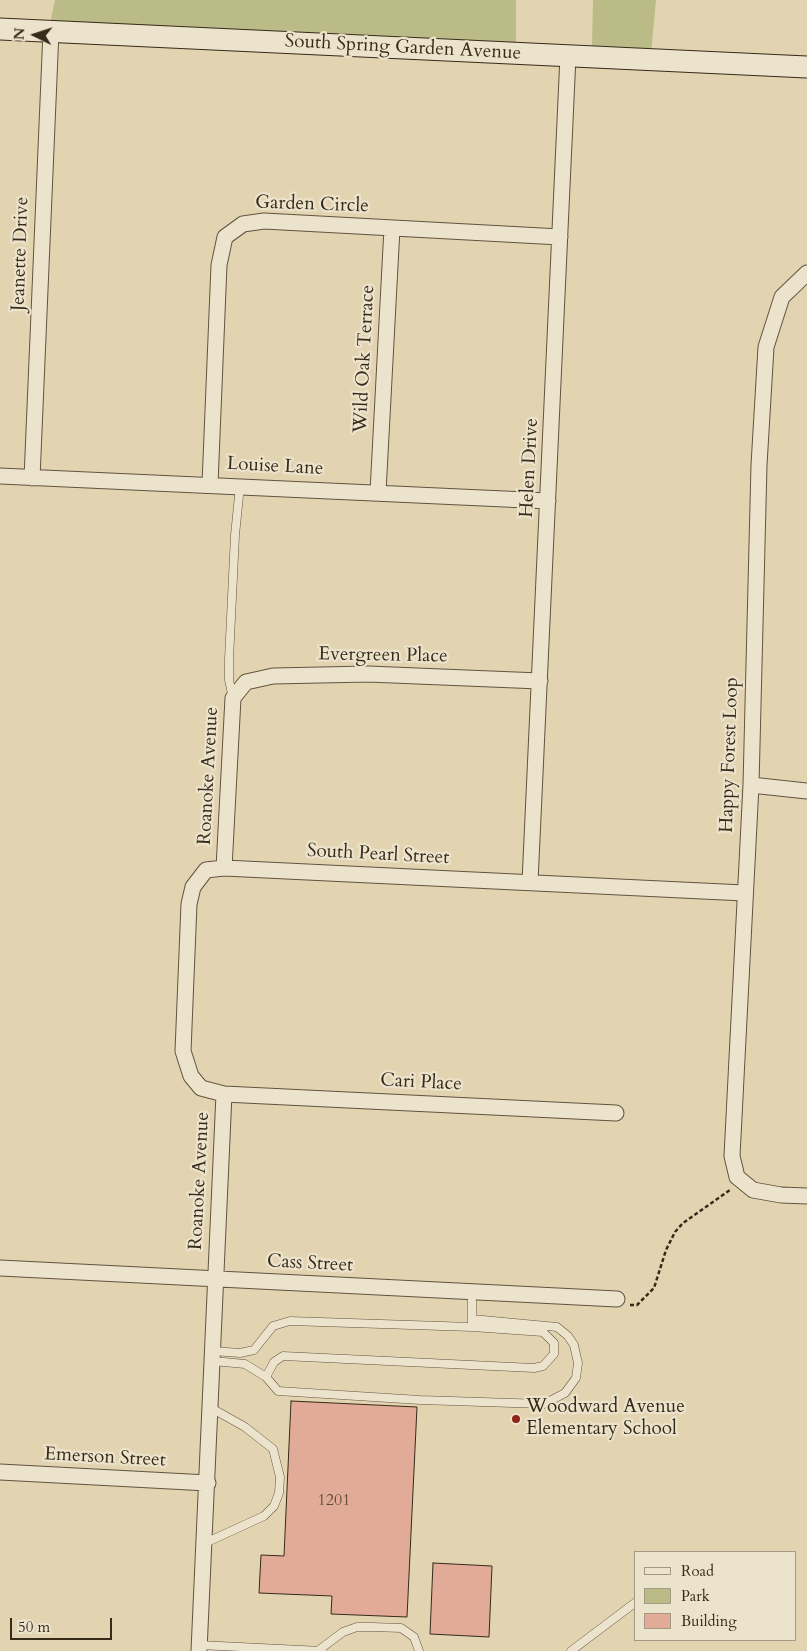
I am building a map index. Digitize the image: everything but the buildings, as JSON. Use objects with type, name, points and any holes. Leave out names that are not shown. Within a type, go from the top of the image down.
[{"type":"street","name":"South Spring Garden Avenue","points":[[0,29],[807,67]]},
{"type":"street","name":"Jeanette Drive","points":[[32,478],[51,31]]},
{"type":"street","name":"Helen Drive","points":[[530,882],[568,56]]},
{"type":"street","name":"Garden Circle","points":[[210,484],[219,265],[225,237],[243,224],[264,221],[560,237]]},
{"type":"street","name":"Wild Oak Terrace","points":[[378,492],[392,228]]},
{"type":"street","name":"Happy Forest Loop","points":[[807,272],[782,297],[766,346],[759,466],[751,786],[732,1156],[737,1177],[753,1190],[781,1195],[807,1196]]},
{"type":"street","name":"Louise Lane","points":[[0,476],[210,484],[548,501]]},
{"type":"street","name":"Evergreen Place","points":[[233,698],[246,682],[274,676],[368,674],[540,680]]},
{"type":"street","name":"Roanoke Avenue","points":[[199,1648],[208,1483],[224,1094],[201,1088],[191,1076],[183,1051],[189,904],[193,887],[206,870],[224,868],[233,698]]},
{"type":"street","points":[[751,786],[807,790]]},
{"type":"street","name":"South Pearl Street","points":[[224,868],[744,894]]},
{"type":"street","name":"Cari Place","points":[[224,1094],[616,1113]]},
{"type":"street","name":"Cass Street","points":[[0,1268],[617,1299]]},
{"type":"street","name":"Emerson Street","points":[[0,1472],[208,1483]]},
{"type":"lane","points":[[233,698],[229,680],[229,659],[235,535],[240,486]]},
{"type":"lane","points":[[472,1293],[472,1323]]},
{"type":"lane","points":[[290,1321],[472,1323],[557,1327],[568,1336],[574,1346],[578,1363],[576,1378],[566,1393],[544,1404],[299,1394],[278,1391],[266,1377],[244,1364],[213,1356],[254,1350],[273,1326],[290,1321]]},
{"type":"lane","points":[[266,1377],[274,1362],[283,1356],[534,1368],[543,1366],[554,1354],[554,1343],[543,1332],[472,1323]]},
{"type":"lane","points":[[205,1543],[264,1516],[274,1506],[279,1493],[280,1477],[272,1450],[245,1427],[211,1408]]},
{"type":"lane","points":[[571,1651],[634,1604]]},
{"type":"lane","points":[[199,1648],[320,1650],[343,1632],[357,1627],[372,1627],[401,1628],[414,1637],[419,1651]]},
{"type":"path","points":[[617,1299],[628,1304],[637,1305],[646,1297],[654,1288],[663,1258],[675,1232],[683,1223],[730,1190]]},
{"type":"green space","points":[[55,0],[516,0],[516,47],[50,24]]},
{"type":"green space","points":[[593,0],[656,0],[651,54],[592,50]]},
{"type":"place","name":"Woodward Avenue Elementary School","points":[[516,1419]]}]
